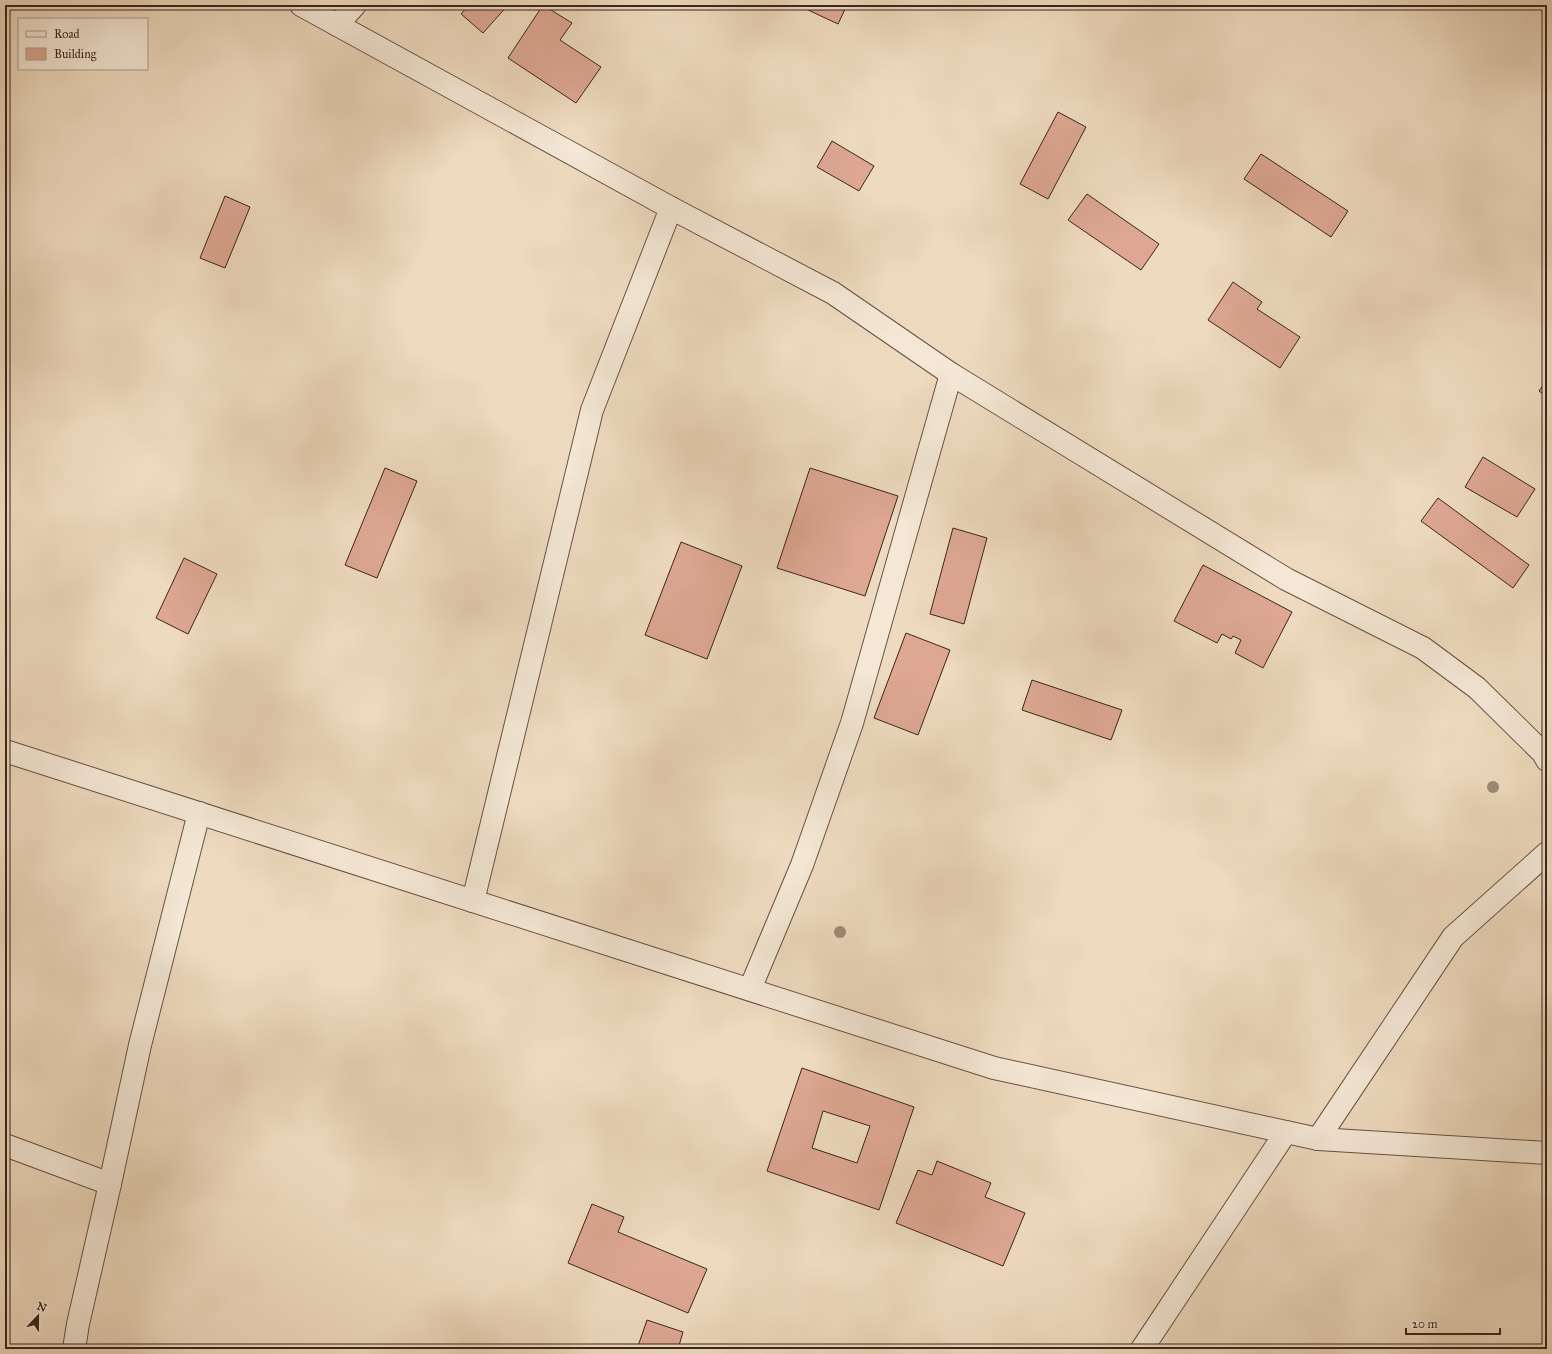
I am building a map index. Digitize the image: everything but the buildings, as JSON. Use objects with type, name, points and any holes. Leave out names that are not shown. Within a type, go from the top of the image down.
[{"type":"street","points":[[301,5],[671,208],[833,293],[951,374],[1286,579],[1423,648],[1477,688],[1543,753],[1547,760]]},
{"type":"street","points":[[337,25],[356,5]]},
{"type":"street","points":[[473,901],[592,410],[671,208]]},
{"type":"street","points":[[750,989],[802,865],[852,724],[951,374]]},
{"type":"street","points":[[5,751],[994,1068],[1318,1139],[1547,1154]]},
{"type":"street","points":[[74,1349],[78,1324],[140,1045],[199,813]]},
{"type":"street","points":[[1318,1139],[1453,937],[1547,853]]},
{"type":"street","points":[[1142,1349],[1286,1132]]},
{"type":"street","points":[[5,1145],[110,1184]]},
{"type":"street","points":[[1523,1152],[1547,1162]]}]
